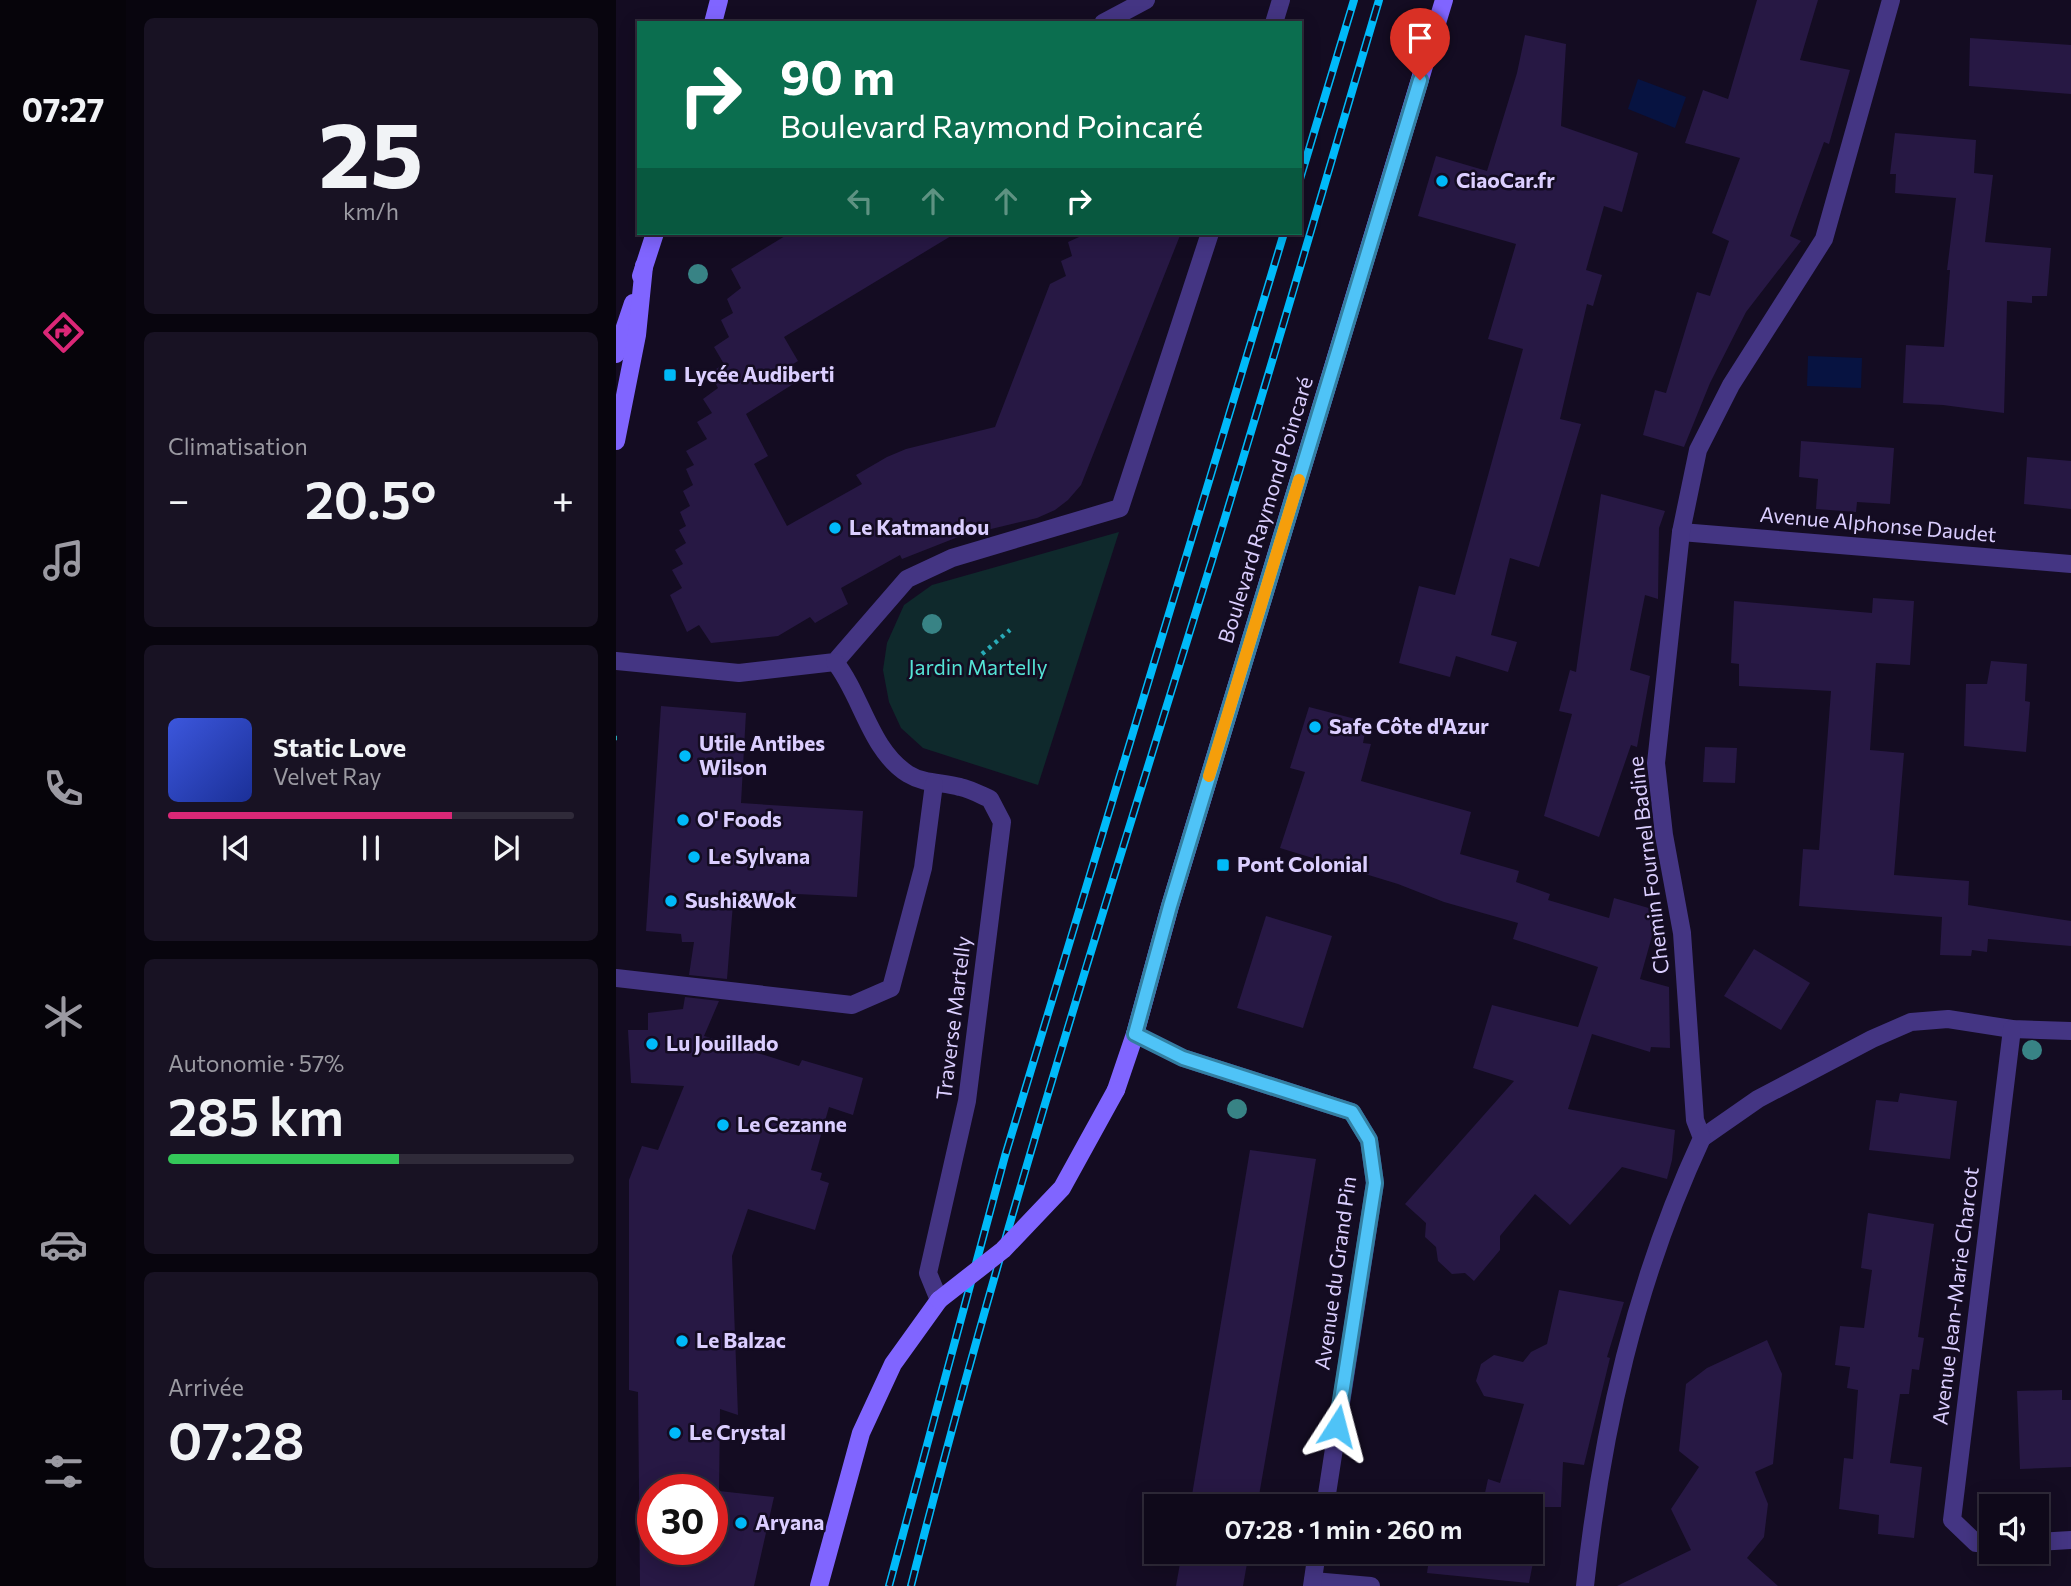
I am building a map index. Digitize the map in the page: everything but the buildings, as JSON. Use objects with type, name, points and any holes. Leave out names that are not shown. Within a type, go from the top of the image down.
[{"type":"main road","points":[[714,21],[719,0]]},
{"type":"main road","name":"Boulevard Raymond Poincaré","points":[[819,1586],[861,1433],[892,1364],[939,1300],[1003,1250],[1062,1188],[1115,1090],[1135,1034],[1170,906],[1444,0]]},
{"type":"main road","points":[[616,354],[654,235]]},
{"type":"main road","points":[[616,441],[637,335],[644,266]]},
{"type":"street","points":[[1107,21],[1146,0]]},
{"type":"street","points":[[1275,21],[1281,0]]},
{"type":"street","name":"Chemin Fournel Badine","points":[[1702,1138],[1695,1120],[1682,933],[1664,835],[1656,763],[1681,532],[1698,450],[1731,385],[1824,239],[1891,0]]},
{"type":"street","points":[[618,661],[739,673],[835,662],[907,579],[952,558],[1120,508],[1209,235]]},
{"type":"street","name":"Avenue Alphonse Daudet","points":[[1681,532],[2071,564]]},
{"type":"street","name":"Traverse Martelly","points":[[835,662],[849,680],[873,731],[892,761],[910,775],[933,784],[960,787],[990,799],[1002,822],[967,1101],[928,1273],[939,1300]]},
{"type":"street","points":[[616,978],[852,1005],[891,988],[923,868],[933,784]]},
{"type":"street","points":[[1585,1586],[1595,1495],[1621,1363],[1685,1173],[1702,1138],[1758,1099],[1872,1038],[1911,1022],[1948,1019],[2012,1029],[2071,1031]]},
{"type":"street","name":"Avenue Jean-Marie Charcot","points":[[1979,1543],[1952,1520],[2012,1029]]},
{"type":"street","name":"Avenue du Grand Pin","points":[[1135,1034],[1183,1058],[1352,1112],[1369,1140],[1375,1183],[1327,1494]]},
{"type":"street","points":[[2049,1542],[2071,1541]]},
{"type":"street","points":[[1316,1564],[1313,1583],[1371,1586]]},
{"type":"path","points":[[982,654],[1010,630]]},
{"type":"green space","name":"Jardin Martelly","points":[[1119,532],[1038,785],[923,748],[901,728],[889,702],[883,670],[887,643],[904,605],[932,585]]},
{"type":"shaded area","points":[[1638,79],[1686,97],[1675,128],[1628,109]]},
{"type":"shaded area","points":[[1808,356],[1862,358],[1861,388],[1807,386]]},
{"type":"railway","points":[[1302,172],[1354,0]]},
{"type":"railway","points":[[911,1586],[1017,1198],[1255,418],[1379,0]]},
{"type":"railway","points":[[889,1586],[1005,1156],[1283,235]]},
{"type":"slow traffic","points":[[1209,776],[1299,480]]},
{"type":"place","name":"CiaoCar.fr","points":[[1442,181]]},
{"type":"place","name":"Lycée Audiberti","points":[[670,375]]},
{"type":"place","name":"Le Katmandou","points":[[835,528]]},
{"type":"place","name":"Safe Côte d'Azur","points":[[1315,727]]},
{"type":"place","name":"Utile Antibes Wilson","points":[[685,756]]},
{"type":"place","name":"O' Foods","points":[[683,820]]},
{"type":"place","name":"Le Sylvana","points":[[694,857]]},
{"type":"place","name":"Pont Colonial","points":[[1223,865]]},
{"type":"place","name":"Sushi&Wok","points":[[671,901]]},
{"type":"place","name":"Lu Jouillado","points":[[652,1044]]},
{"type":"place","name":"Le Cezanne","points":[[723,1125]]},
{"type":"place","name":"Le Balzac","points":[[682,1341]]},
{"type":"place","name":"Le Crystal","points":[[675,1433]]},
{"type":"place","name":"Aryana","points":[[741,1523]]},
{"type":"route","points":[[1337,1426],[1375,1183],[1369,1140],[1352,1112],[1183,1058],[1135,1034],[1170,906],[1420,80]]}]
